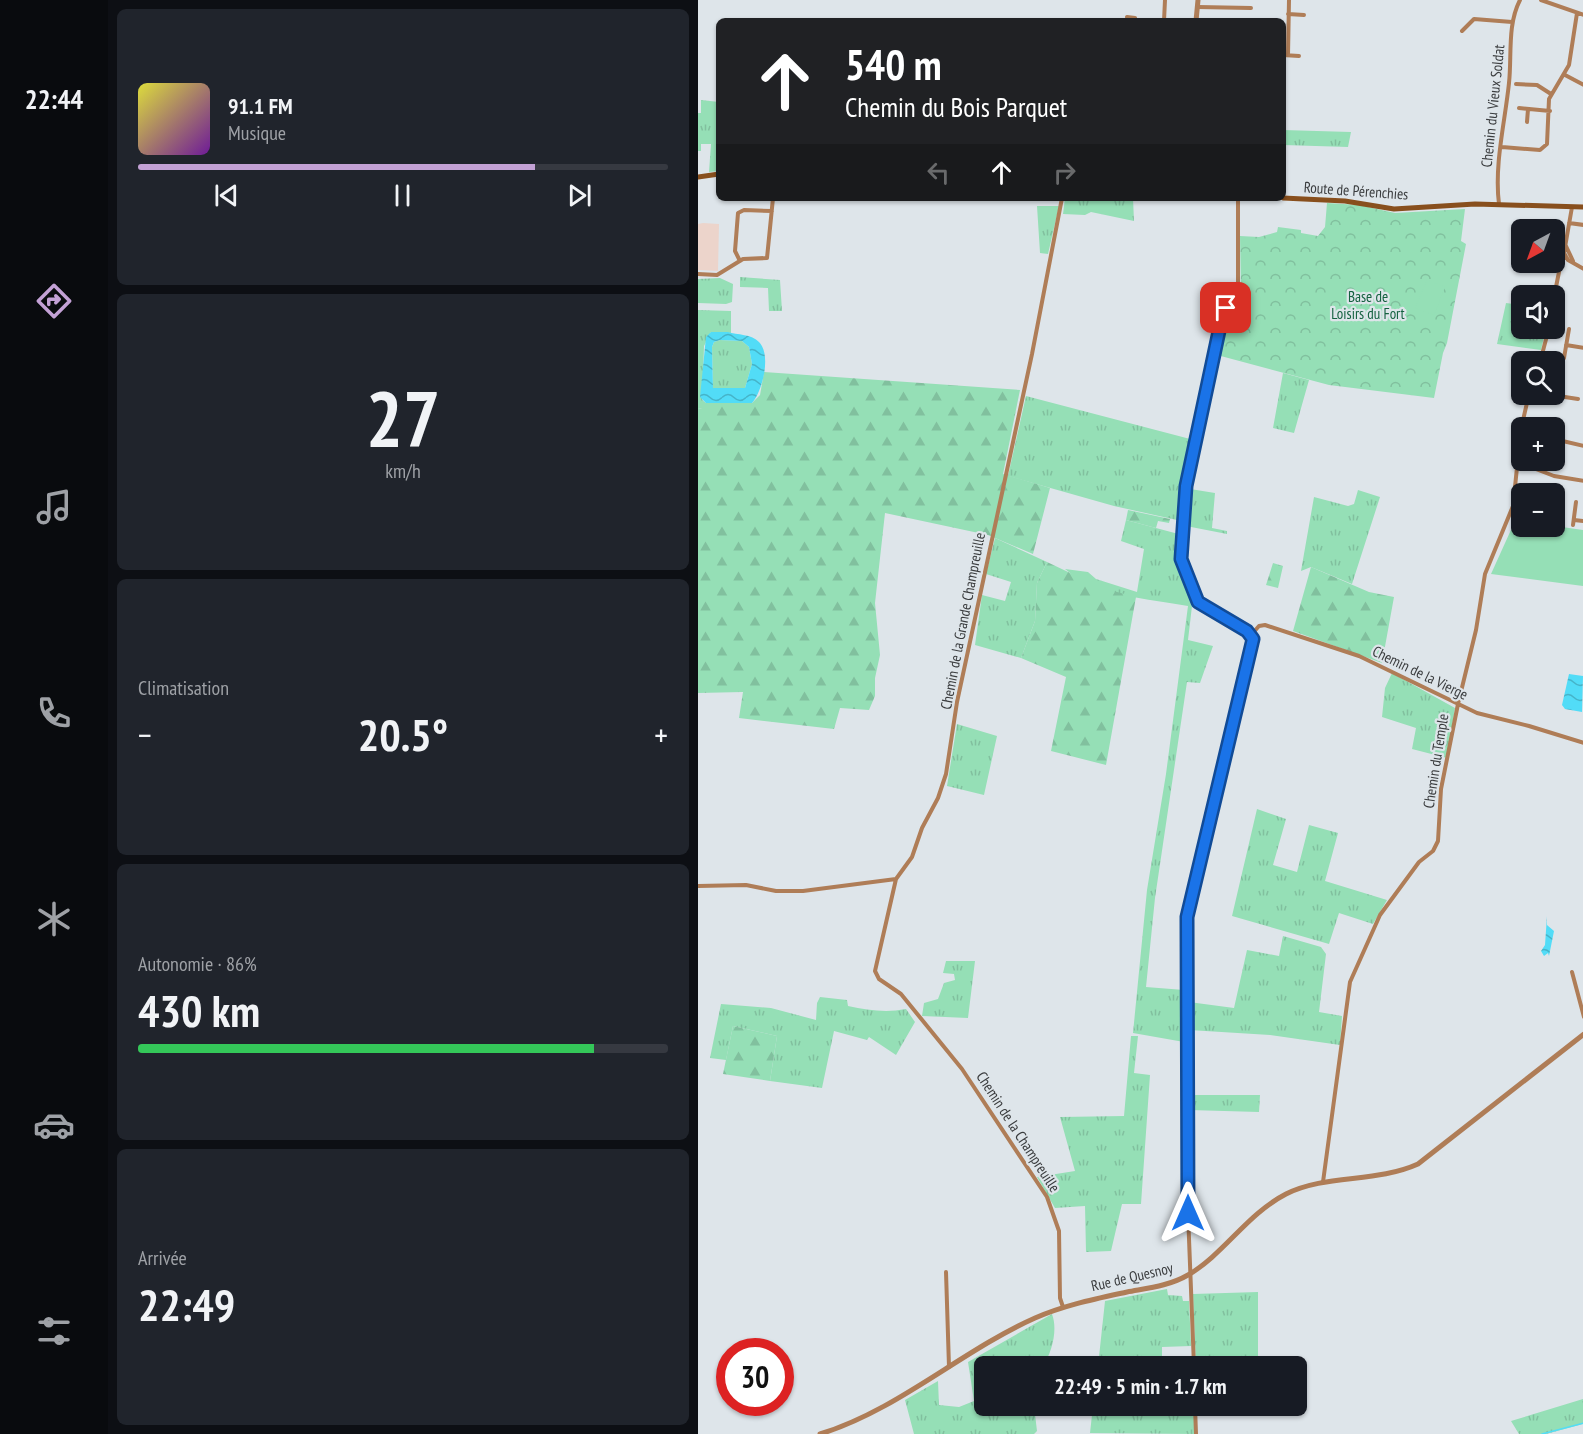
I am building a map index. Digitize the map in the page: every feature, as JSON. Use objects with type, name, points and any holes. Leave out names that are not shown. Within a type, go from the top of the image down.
[{"type":"main road","points":[[698,177],[716,174]]},
{"type":"main road","name":"Route de Pérenchies","points":[[1286,198],[1358,202],[1397,209],[1499,204],[1583,207]]},
{"type":"street","points":[[1164,18],[1165,0]]},
{"type":"street","points":[[1289,0],[1286,55],[1299,56]]},
{"type":"street","name":"Chemin du Vieux Soldat","points":[[1499,204],[1497,187],[1510,79],[1512,22],[1522,0]]},
{"type":"street","points":[[1541,0],[1552,2],[1583,15]]},
{"type":"street","points":[[1196,18],[1198,3],[1251,8]]},
{"type":"street","points":[[1502,147],[1544,148],[1549,140],[1551,94],[1565,75],[1577,12]]},
{"type":"street","points":[[1288,14],[1304,15]]},
{"type":"street","points":[[1127,18],[1135,18]]},
{"type":"street","points":[[1462,31],[1474,19],[1512,22]]},
{"type":"street","points":[[1565,75],[1583,85]]},
{"type":"street","points":[[1516,84],[1537,85],[1551,94]]},
{"type":"street","points":[[1519,108],[1550,111]]},
{"type":"street","points":[[1527,122],[1528,109]]},
{"type":"street","points":[[698,274],[719,274],[740,261],[764,259],[768,256],[773,201]]},
{"type":"street","name":"Chemin de la Grande Champreuille","points":[[922,1020],[898,991],[875,974],[878,953],[896,879],[912,857],[922,828],[937,801],[946,774],[957,702],[1032,354],[1061,201]]},
{"type":"street","points":[[1194,1356],[1186,1023],[1188,914],[1251,649],[1251,634],[1198,602],[1181,559],[1186,486],[1222,317],[1238,287],[1238,201]]},
{"type":"street","points":[[1572,207],[1563,248],[1568,259],[1583,269]]},
{"type":"street","points":[[740,261],[735,251],[738,213],[744,210],[772,211]]},
{"type":"street","points":[[1569,223],[1583,225]]},
{"type":"street","points":[[1557,285],[1560,269],[1568,259]]},
{"type":"street","points":[[1565,352],[1569,329]]},
{"type":"street","points":[[1566,345],[1583,348]]},
{"type":"street","points":[[1565,397],[1578,399]]},
{"type":"street","points":[[1565,442],[1583,446]]},
{"type":"street","name":"Chemin du Temple","points":[[1323,1183],[1350,982],[1380,915],[1419,862],[1432,853],[1437,844],[1441,789],[1458,704],[1475,635],[1486,574],[1513,506],[1517,471]]},
{"type":"street","points":[[1541,471],[1554,476],[1583,481]]},
{"type":"street","points":[[1576,502],[1574,523],[1583,521]]},
{"type":"street","name":"Chemin de la Vierge","points":[[1251,634],[1259,626],[1268,625],[1329,645],[1400,674],[1477,713],[1524,724],[1583,743]]},
{"type":"street","points":[[698,886],[746,885],[776,891],[803,891],[896,879]]},
{"type":"street","points":[[1572,972],[1583,1017]]},
{"type":"street","name":"Chemin de la Champreuille","points":[[922,1020],[966,1075],[1049,1201],[1060,1231],[1060,1298],[1063,1307]]},
{"type":"street","name":"Rue de Quesnoy","points":[[820,1434],[869,1414],[1024,1324],[1063,1307],[1169,1283],[1190,1274],[1272,1202],[1295,1190],[1323,1183],[1392,1173],[1418,1164],[1583,1034]]},
{"type":"street","points":[[946,1272],[949,1368]]},
{"type":"street","points":[[1195,1416],[1196,1434]]},
{"type":"shaded area","points":[[698,224],[719,224],[718,271],[698,270]]},
{"type":"green space","points":[[701,100],[716,102],[716,171],[709,172],[711,144],[701,144],[701,151],[698,151],[698,113],[701,113]]},
{"type":"green space","points":[[1286,130],[1351,132],[1348,147],[1286,145]]},
{"type":"green space","points":[[1065,201],[1133,201],[1134,221],[1091,212],[1085,215],[1063,214]]},
{"type":"green space","name":"Base de Loisirs du Fort","points":[[1327,203],[1359,205],[1395,213],[1465,209],[1461,241],[1466,244],[1434,398],[1329,385],[1217,355],[1225,315],[1241,289],[1240,236],[1259,237],[1277,232],[1278,227],[1301,230],[1301,233],[1318,236],[1325,227]]},
{"type":"green space","points":[[1037,206],[1059,206],[1048,254],[1040,253]]},
{"type":"green space","points":[[740,277],[780,280],[782,311],[769,311],[768,288],[740,287]]},
{"type":"green space","points":[[720,278],[733,284],[732,302],[726,304],[698,303],[698,279]]},
{"type":"green space","points":[[1427,280],[1445,287],[1434,315],[1415,308]]},
{"type":"green space","points":[[1506,303],[1511,304],[1511,339],[1544,339],[1541,350],[1497,344]]},
{"type":"green space","points":[[698,310],[731,311],[731,333],[711,332],[704,346],[702,408],[698,409]]},
{"type":"green space","points":[[742,341],[749,347],[752,364],[745,388],[713,388],[712,347],[714,342]]},
{"type":"green space","points":[[764,372],[1020,390],[1003,474],[1050,488],[1033,554],[988,535],[885,513],[875,603],[880,655],[875,678],[875,696],[869,710],[840,708],[834,729],[739,718],[743,692],[698,693],[698,409],[702,408],[701,399],[706,403],[752,403],[760,395]]},
{"type":"green space","points":[[1283,373],[1309,380],[1294,433],[1273,428]]},
{"type":"green space","points":[[1026,396],[1194,440],[1194,445],[1199,447],[1194,465],[1189,464],[1184,488],[1215,493],[1212,528],[1227,531],[1227,534],[1186,526],[1186,522],[1114,506],[1008,476]]},
{"type":"green space","points":[[1358,490],[1380,497],[1352,584],[1311,567],[1301,571],[1314,497],[1348,506],[1354,504]]},
{"type":"green space","points":[[1128,510],[1170,519],[1169,523],[1158,521],[1156,528],[1126,520]]},
{"type":"green space","points":[[1126,520],[1186,536],[1186,564],[1199,598],[1252,631],[1248,634],[1223,617],[1192,606],[1188,640],[1213,646],[1200,683],[1187,682],[1155,898],[1146,987],[1184,990],[1184,1042],[1133,1033],[1147,890],[1166,774],[1188,606],[1107,591],[1078,578],[1065,569],[1088,572],[1096,579],[1137,592],[1144,549],[1121,541]]},
{"type":"green space","points":[[1565,527],[1583,530],[1583,586],[1491,574],[1511,530],[1511,537],[1565,537]]},
{"type":"green space","points":[[995,538],[1047,562],[1037,583],[1035,621],[1021,658],[975,645],[982,595],[1005,601],[1011,582],[986,574]]},
{"type":"green space","points":[[1047,562],[1102,588],[1136,597],[1106,765],[1051,751],[1066,677],[1021,658],[1035,621],[1037,583]]},
{"type":"green space","points":[[1273,563],[1283,566],[1278,588],[1266,585]]},
{"type":"green space","points":[[1311,567],[1369,592],[1394,597],[1382,663],[1293,631]]},
{"type":"green space","points":[[1392,673],[1455,708],[1447,758],[1412,749],[1416,728],[1382,717],[1385,688]]},
{"type":"green space","points":[[957,724],[997,736],[984,795],[947,786]]},
{"type":"green space","points":[[1257,809],[1286,819],[1273,865],[1297,872],[1309,825],[1338,833],[1325,881],[1387,900],[1373,924],[1339,913],[1329,944],[1232,916]]},
{"type":"green space","points":[[1283,936],[1321,947],[1326,954],[1319,1012],[1342,1016],[1340,1045],[1270,1035],[1189,1030],[1189,1002],[1234,1008],[1247,950],[1279,956]]},
{"type":"green space","points":[[946,961],[975,961],[968,1018],[922,1016],[924,1003],[938,999],[944,983],[955,980],[954,974],[943,973]]},
{"type":"green space","points":[[820,997],[847,1000],[848,1006],[870,1010],[906,1009],[915,1022],[896,1055],[869,1037],[867,1040],[834,1031],[822,1088],[770,1081],[777,1036],[733,1026],[726,1060],[710,1058],[721,1004],[771,1008],[816,1020],[817,1003]]},
{"type":"green space","points":[[733,1026],[777,1036],[770,1081],[723,1074]]},
{"type":"green space","points":[[1131,1036],[1138,1036],[1134,1073],[1150,1075],[1141,1204],[1122,1204],[1111,1251],[1086,1252],[1085,1206],[1055,1208],[1037,1177],[1075,1171],[1060,1117],[1124,1116]]},
{"type":"green space","points":[[1189,1095],[1260,1095],[1259,1112],[1189,1110]]},
{"type":"green space","points":[[1167,1289],[1168,1295],[1182,1296],[1183,1301],[1189,1301],[1191,1346],[1162,1347],[1162,1356],[1099,1356],[1105,1301]]},
{"type":"green space","points":[[1258,1292],[1258,1356],[1196,1356],[1193,1294]]},
{"type":"green space","points":[[1052,1314],[1053,1341],[1048,1356],[978,1356]]},
{"type":"green space","points":[[974,1359],[974,1401],[968,1362]]},
{"type":"green space","points":[[938,1381],[939,1405],[959,1407],[974,1401],[974,1416],[1035,1416],[1037,1431],[1034,1434],[914,1434],[905,1400]]},
{"type":"green space","points":[[1583,1399],[1583,1424],[1546,1434],[1519,1434],[1511,1421]]},
{"type":"green space","points":[[1092,1416],[1194,1416],[1196,1434],[1090,1433]]},
{"type":"water","points":[[711,332],[728,332],[748,336],[756,339],[763,348],[764,373],[759,391],[752,403],[706,403],[700,397],[706,337]],"holes":[[[742,341],[749,347],[752,364],[745,388],[713,388],[712,347],[714,342]]]},
{"type":"water","points":[[1569,674],[1583,676],[1582,712],[1565,709],[1562,705]]},
{"type":"water","points":[[1547,916],[1547,925],[1554,931],[1549,956],[1548,953],[1544,956],[1541,951],[1545,945]]},
{"type":"waterway","points":[[1542,1434],[1584,1423]]},
{"type":"route","points":[[1188,1213],[1187,917],[1253,639],[1247,631],[1198,602],[1183,569],[1181,559],[1186,486],[1222,317],[1226,308]]}]
